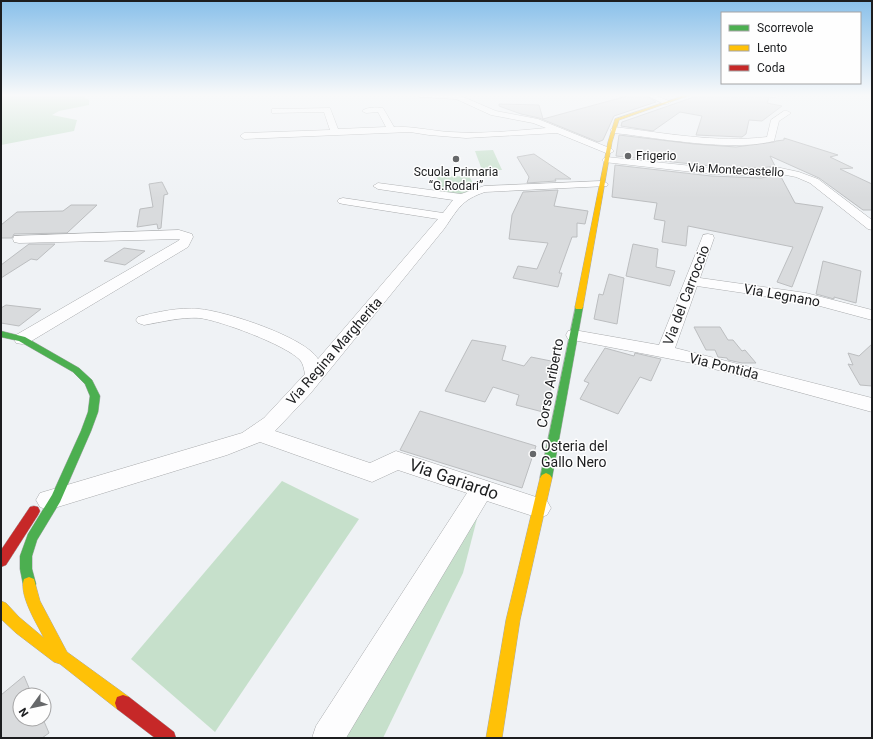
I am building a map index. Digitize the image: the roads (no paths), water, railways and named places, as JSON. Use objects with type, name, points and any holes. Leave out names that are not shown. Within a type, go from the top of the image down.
[{"type":"street","points":[[244,136],[401,129]]},
{"type":"street","points":[[412,129],[435,135],[488,136],[559,130]]},
{"type":"street","points":[[614,130],[717,142],[748,142],[771,139],[773,129]]},
{"type":"street","name":"Via Montecastello","points":[[559,130],[608,155],[711,171],[754,173],[776,170],[799,175],[814,181],[872,226]]},
{"type":"street","name":"Corso Ariberto","points":[[494,738],[513,620],[549,465],[602,184],[614,130]]},
{"type":"street","name":"Via Regina Margherita","points":[[48,496],[227,448],[249,439],[271,423],[315,376],[409,263],[455,204],[468,194],[484,189],[602,184]]},
{"type":"street","points":[[378,186],[463,198]]},
{"type":"street","points":[[343,201],[446,217]]},
{"type":"street","points":[[19,238],[179,234],[187,236],[183,244],[22,339]]},
{"type":"street","name":"Via del Carroccio","points":[[665,352],[708,238]]},
{"type":"street","name":"Via Legnano","points":[[692,280],[806,298],[872,315]]},
{"type":"street","points":[[144,320],[187,313],[206,314],[253,330],[300,350],[309,357],[315,376]]},
{"type":"street","points":[[1,334],[22,339],[76,370],[89,382],[95,396],[93,412],[87,428],[48,496],[1,561]]},
{"type":"street","name":"Via Pontida","points":[[574,335],[692,357],[872,405]]},
{"type":"street","points":[[56,476],[87,428]]},
{"type":"street","name":"Via Gariardo","points":[[257,433],[372,473],[396,460],[539,508]]},
{"type":"street","points":[[328,738],[482,489]]},
{"type":"street","points":[[48,496],[26,556],[26,569],[34,603],[44,626],[62,657]]},
{"type":"street","points":[[1,608],[12,620],[59,657],[62,657],[168,738]]},
{"type":"street","points":[[32,622],[44,626]]},
{"type":"place","name":"Frigerio","points":[[628,156]]},
{"type":"place","name":"Scuola Primaria “G.Rodari”","points":[[456,159]]},
{"type":"place","name":"Osteria del Gallo Nero","points":[[533,454]]}]
